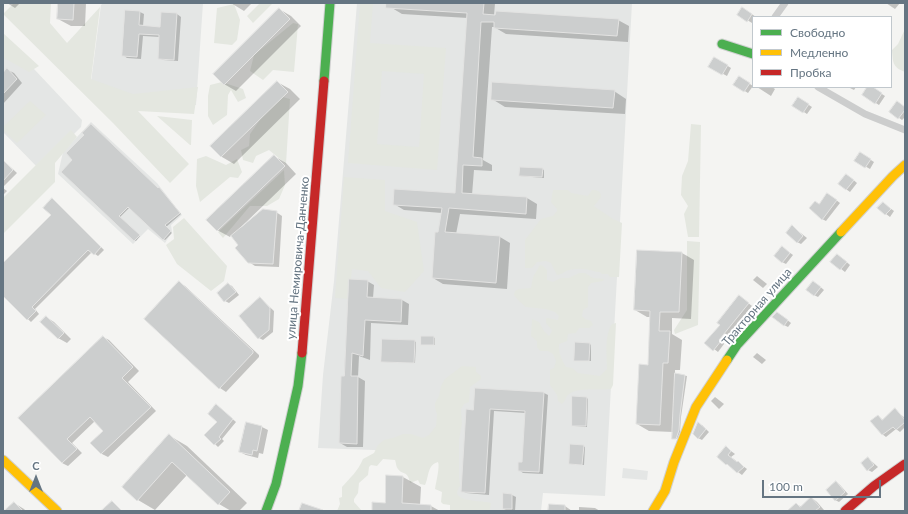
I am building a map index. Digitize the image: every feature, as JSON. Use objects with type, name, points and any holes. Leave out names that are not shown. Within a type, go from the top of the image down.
[{"type":"street","name":"улица Немировича-Данченко","points":[[266,511],[276,484],[298,386],[330,3]]},
{"type":"street","points":[[776,16],[785,3]]},
{"type":"street","points":[[722,44],[752,52]]},
{"type":"street","points":[[820,88],[864,114],[905,130]]},
{"type":"street","name":"Тракторная улица","points":[[653,511],[665,491],[674,462],[696,407],[737,345],[893,176],[905,165]]},
{"type":"street","points":[[3,460],[57,511]]},
{"type":"street","points":[[845,511],[874,486],[905,464]]},
{"type":"shaded area","points":[[14,3],[51,3],[50,23],[67,43],[100,7],[91,79],[133,94],[198,87],[194,114],[138,111],[189,164],[170,183],[113,123],[3,14]]},
{"type":"shaded area","points":[[103,3],[203,3],[196,105],[103,99],[91,82],[101,5]]},
{"type":"shaded area","points":[[260,3],[273,3],[253,23],[247,16]]},
{"type":"shaded area","points":[[357,3],[632,3],[605,496],[543,493],[541,511],[451,511],[455,453],[318,448],[323,375],[334,281]]},
{"type":"shaded area","points":[[360,3],[373,3],[370,43],[446,48],[437,170],[348,163]],"holes":[[[382,71],[424,74],[419,147],[377,144]]]},
{"type":"shaded area","points":[[234,4],[240,20],[237,40],[232,45],[214,43],[217,8]]},
{"type":"shaded area","points":[[293,23],[298,24],[294,72],[273,70],[263,80],[250,71],[254,55]]},
{"type":"shaded area","points":[[905,29],[905,72],[895,66],[892,50],[898,44]]},
{"type":"shaded area","points":[[3,33],[39,66],[29,72],[4,58],[3,59]]},
{"type":"shaded area","points":[[3,36],[82,120],[81,127],[39,169],[3,132]]},
{"type":"shaded area","points":[[222,82],[243,89],[246,98],[238,102],[231,90],[228,95],[227,115],[213,125],[208,116],[208,96],[210,85]]},
{"type":"shaded area","points":[[283,97],[290,99],[286,164],[269,150],[256,156],[253,163],[243,160],[241,150],[249,146],[250,134],[266,111]]},
{"type":"shaded area","points":[[30,101],[46,115],[17,143],[3,130],[3,127]]},
{"type":"shaded area","points":[[157,116],[192,120],[191,145],[190,145]]},
{"type":"shaded area","points":[[91,122],[157,183],[182,215],[171,225],[172,232],[165,243],[148,229],[133,244],[58,174],[63,152]]},
{"type":"shaded area","points":[[691,124],[701,125],[699,237],[688,237],[684,214],[688,206],[681,195],[682,176],[688,161]]},
{"type":"shaded area","points":[[71,130],[77,137],[55,163],[55,182],[3,234],[3,198]]},
{"type":"shaded area","points":[[206,156],[226,165],[237,159],[242,172],[238,178],[230,177],[200,202],[196,186],[197,159]]},
{"type":"shaded area","points":[[284,170],[285,185],[279,199],[267,206],[250,206],[223,238],[218,232]]},
{"type":"shaded area","points":[[344,177],[385,180],[385,211],[417,222],[424,271],[405,292],[381,288],[368,271],[352,269],[349,299],[335,298]]},
{"type":"shaded area","points":[[553,190],[568,190],[571,193],[588,196],[592,190],[600,192],[601,197],[594,206],[613,219],[622,223],[619,277],[610,277],[608,274],[581,269],[566,271],[557,275],[551,263],[546,261],[537,262],[532,268],[525,268],[525,240],[541,219],[553,216],[557,211],[551,202]]},
{"type":"shaded area","points":[[184,218],[227,266],[224,281],[211,291],[177,264],[166,245],[174,239],[173,227]]},
{"type":"shaded area","points":[[687,241],[700,242],[698,325],[675,334],[674,330],[687,310]]},
{"type":"shaded area","points":[[540,265],[547,270],[547,280],[553,282],[561,278],[569,278],[579,273],[585,273],[593,278],[604,279],[603,281],[591,283],[588,287],[588,307],[583,310],[582,316],[591,321],[593,325],[589,328],[579,328],[576,333],[568,334],[567,341],[559,344],[559,350],[566,367],[572,368],[578,373],[600,376],[607,369],[606,346],[609,329],[612,324],[616,323],[613,385],[611,389],[577,390],[569,394],[562,404],[558,401],[557,395],[550,385],[550,370],[554,368],[556,361],[553,354],[548,351],[540,351],[537,347],[537,341],[531,336],[532,319],[539,322],[549,336],[552,330],[546,323],[546,319],[558,320],[559,316],[555,312],[546,309],[526,307],[514,295],[515,291],[519,289],[531,288],[533,277]]},
{"type":"shaded area","points":[[462,366],[476,367],[476,372],[481,376],[481,379],[470,387],[469,402],[464,404],[461,409],[462,423],[459,439],[460,486],[457,491],[458,495],[462,498],[491,503],[490,509],[488,511],[450,511],[450,505],[443,504],[441,502],[442,492],[435,489],[438,462],[430,468],[425,485],[420,484],[418,480],[410,483],[408,476],[397,468],[395,460],[383,459],[377,466],[371,465],[369,467],[368,475],[359,483],[358,493],[354,499],[354,502],[362,511],[337,511],[340,504],[339,498],[342,497],[342,487],[356,471],[363,459],[374,453],[378,445],[384,440],[403,434],[411,434],[423,438],[429,435],[436,426],[437,414],[435,403],[439,396],[441,386],[445,379]]},
{"type":"shaded area","points":[[623,468],[648,471],[647,480],[622,478]]},
{"type":"building","points":[[58,3],[74,3],[73,20],[57,19]]},
{"type":"building","points":[[386,3],[484,3],[483,14],[495,15],[496,11],[619,19],[617,36],[494,28],[494,22],[481,22],[473,157],[482,158],[482,166],[463,165],[462,193],[527,197],[526,214],[449,208],[445,232],[500,236],[496,283],[432,278],[435,232],[438,232],[442,208],[393,205],[394,189],[455,193],[467,13],[386,8]]},
{"type":"building","points":[[742,7],[752,14],[747,22],[737,15]]},
{"type":"building","points":[[279,8],[290,19],[224,85],[213,74]]},
{"type":"building","points":[[125,10],[140,11],[139,25],[160,27],[161,12],[177,13],[174,60],[158,59],[159,35],[139,34],[137,57],[122,56]]},
{"type":"building","points":[[714,57],[728,65],[722,75],[708,67]]},
{"type":"building","points":[[7,68],[17,79],[3,94],[3,73]]},
{"type":"building","points":[[739,76],[750,83],[744,92],[733,85]]},
{"type":"building","points":[[277,81],[288,92],[221,157],[210,146]]},
{"type":"building","points":[[492,82],[615,90],[613,108],[491,100]]},
{"type":"building","points":[[866,88],[874,88],[882,93],[875,104],[862,95]]},
{"type":"building","points":[[798,97],[809,104],[803,113],[792,106]]},
{"type":"building","points":[[897,101],[905,107],[905,110],[898,119],[889,112]]},
{"type":"building","points":[[91,124],[158,188],[159,187],[180,213],[165,225],[171,231],[163,240],[128,207],[119,216],[140,235],[134,241],[61,172],[72,160],[66,153],[84,135],[82,133]]},
{"type":"building","points":[[860,152],[871,159],[865,168],[854,161]]},
{"type":"building","points":[[274,155],[285,166],[217,231],[206,220]]},
{"type":"building","points":[[3,160],[13,170],[3,181]]},
{"type":"building","points":[[520,167],[543,168],[542,177],[519,176]]},
{"type":"building","points":[[846,174],[854,180],[846,190],[838,184]]},
{"type":"building","points":[[827,193],[837,200],[822,220],[809,208],[815,201],[819,204]]},
{"type":"building","points":[[52,198],[101,247],[94,255],[88,250],[32,307],[36,311],[27,320],[3,296],[3,263],[51,215],[43,208]]},
{"type":"building","points":[[883,202],[891,209],[885,215],[877,208]]},
{"type":"building","points":[[263,209],[277,211],[273,264],[248,263],[235,248],[238,245],[231,236]]},
{"type":"building","points":[[792,225],[803,236],[797,243],[786,233]]},
{"type":"building","points":[[782,246],[790,253],[782,263],[774,256]]},
{"type":"building","points":[[637,250],[682,252],[679,312],[660,312],[659,331],[670,331],[668,363],[663,363],[660,425],[636,424],[639,364],[648,365],[650,311],[634,310]]},
{"type":"building","points":[[837,254],[847,262],[840,270],[830,262]]},
{"type":"building","points":[[349,279],[368,280],[367,297],[402,299],[401,322],[365,320],[363,356],[352,353],[351,376],[358,376],[357,444],[339,443],[341,376],[344,376]]},
{"type":"building","points":[[179,281],[253,351],[253,353],[219,389],[144,319]]},
{"type":"building","points":[[813,281],[821,287],[814,296],[806,290]]},
{"type":"building","points":[[228,283],[236,292],[224,302],[217,293]]},
{"type":"building","points":[[739,295],[749,303],[719,340],[721,341],[713,351],[704,343],[720,325],[717,323]]},
{"type":"building","points":[[260,297],[270,308],[269,330],[258,339],[239,316]]},
{"type":"building","points":[[777,312],[788,320],[784,326],[772,317]]},
{"type":"building","points":[[46,316],[64,333],[58,339],[40,322]]},
{"type":"building","points":[[103,336],[133,367],[122,378],[151,407],[101,454],[90,443],[103,431],[90,417],[67,439],[77,449],[62,463],[18,418]]},
{"type":"building","points":[[421,336],[434,336],[434,345],[421,345]]},
{"type":"building","points":[[382,339],[415,340],[414,363],[381,362]]},
{"type":"building","points":[[575,342],[590,343],[589,361],[574,361]]},
{"type":"building","points":[[675,373],[685,375],[679,430],[676,439],[672,439]]},
{"type":"building","points":[[475,388],[544,392],[539,472],[518,471],[518,462],[522,462],[525,411],[490,409],[485,493],[461,492],[466,409],[473,410]]},
{"type":"building","points":[[572,396],[587,397],[586,426],[572,426]]},
{"type":"building","points":[[216,404],[233,419],[219,437],[221,439],[214,445],[204,435],[217,422],[208,414]]},
{"type":"building","points":[[895,408],[905,422],[896,430],[893,427],[882,435],[870,421],[878,415],[882,420]]},
{"type":"building","points":[[246,422],[262,426],[257,451],[253,450],[252,455],[239,452]]},
{"type":"building","points":[[698,422],[706,429],[698,439],[693,434]]},
{"type":"building","points":[[169,434],[230,492],[218,505],[172,462],[137,501],[122,487]]},
{"type":"building","points":[[570,444],[584,445],[582,465],[569,464]]},
{"type":"building","points":[[726,446],[731,451],[728,455],[744,467],[737,473],[717,457]]},
{"type":"building","points":[[868,457],[874,465],[867,471],[861,463]]},
{"type":"building","points":[[386,475],[403,476],[402,503],[431,505],[431,511],[372,511],[372,502],[385,503]]},
{"type":"building","points":[[836,481],[845,492],[835,501],[826,490]]},
{"type":"building","points":[[503,493],[512,494],[512,509],[503,509]]},
{"type":"building","points":[[811,497],[820,507],[815,511],[787,511],[796,503],[800,507]]},
{"type":"building","points":[[112,501],[122,511],[101,511]]},
{"type":"building","points":[[14,502],[23,511],[4,511]]},
{"type":"building","points":[[302,503],[323,510],[299,511]]},
{"type":"building","points":[[549,504],[565,505],[565,511],[548,511]]},
{"type":"traffic: fast","points":[[324,81],[330,3]]},
{"type":"traffic: fast","points":[[722,44],[752,54]]},
{"type":"traffic: fast","points":[[727,360],[737,345],[841,232]]},
{"type":"traffic: fast","points":[[266,511],[276,484],[298,386],[302,353]]},
{"type":"traffic: slow","points":[[841,232],[905,165]]},
{"type":"traffic: slow","points":[[653,511],[665,491],[674,462],[696,407],[727,360]]},
{"type":"traffic: slow","points":[[3,460],[57,511]]},
{"type":"traffic: jam","points":[[302,353],[324,81]]},
{"type":"traffic: jam","points":[[845,511],[874,486],[905,464]]}]
